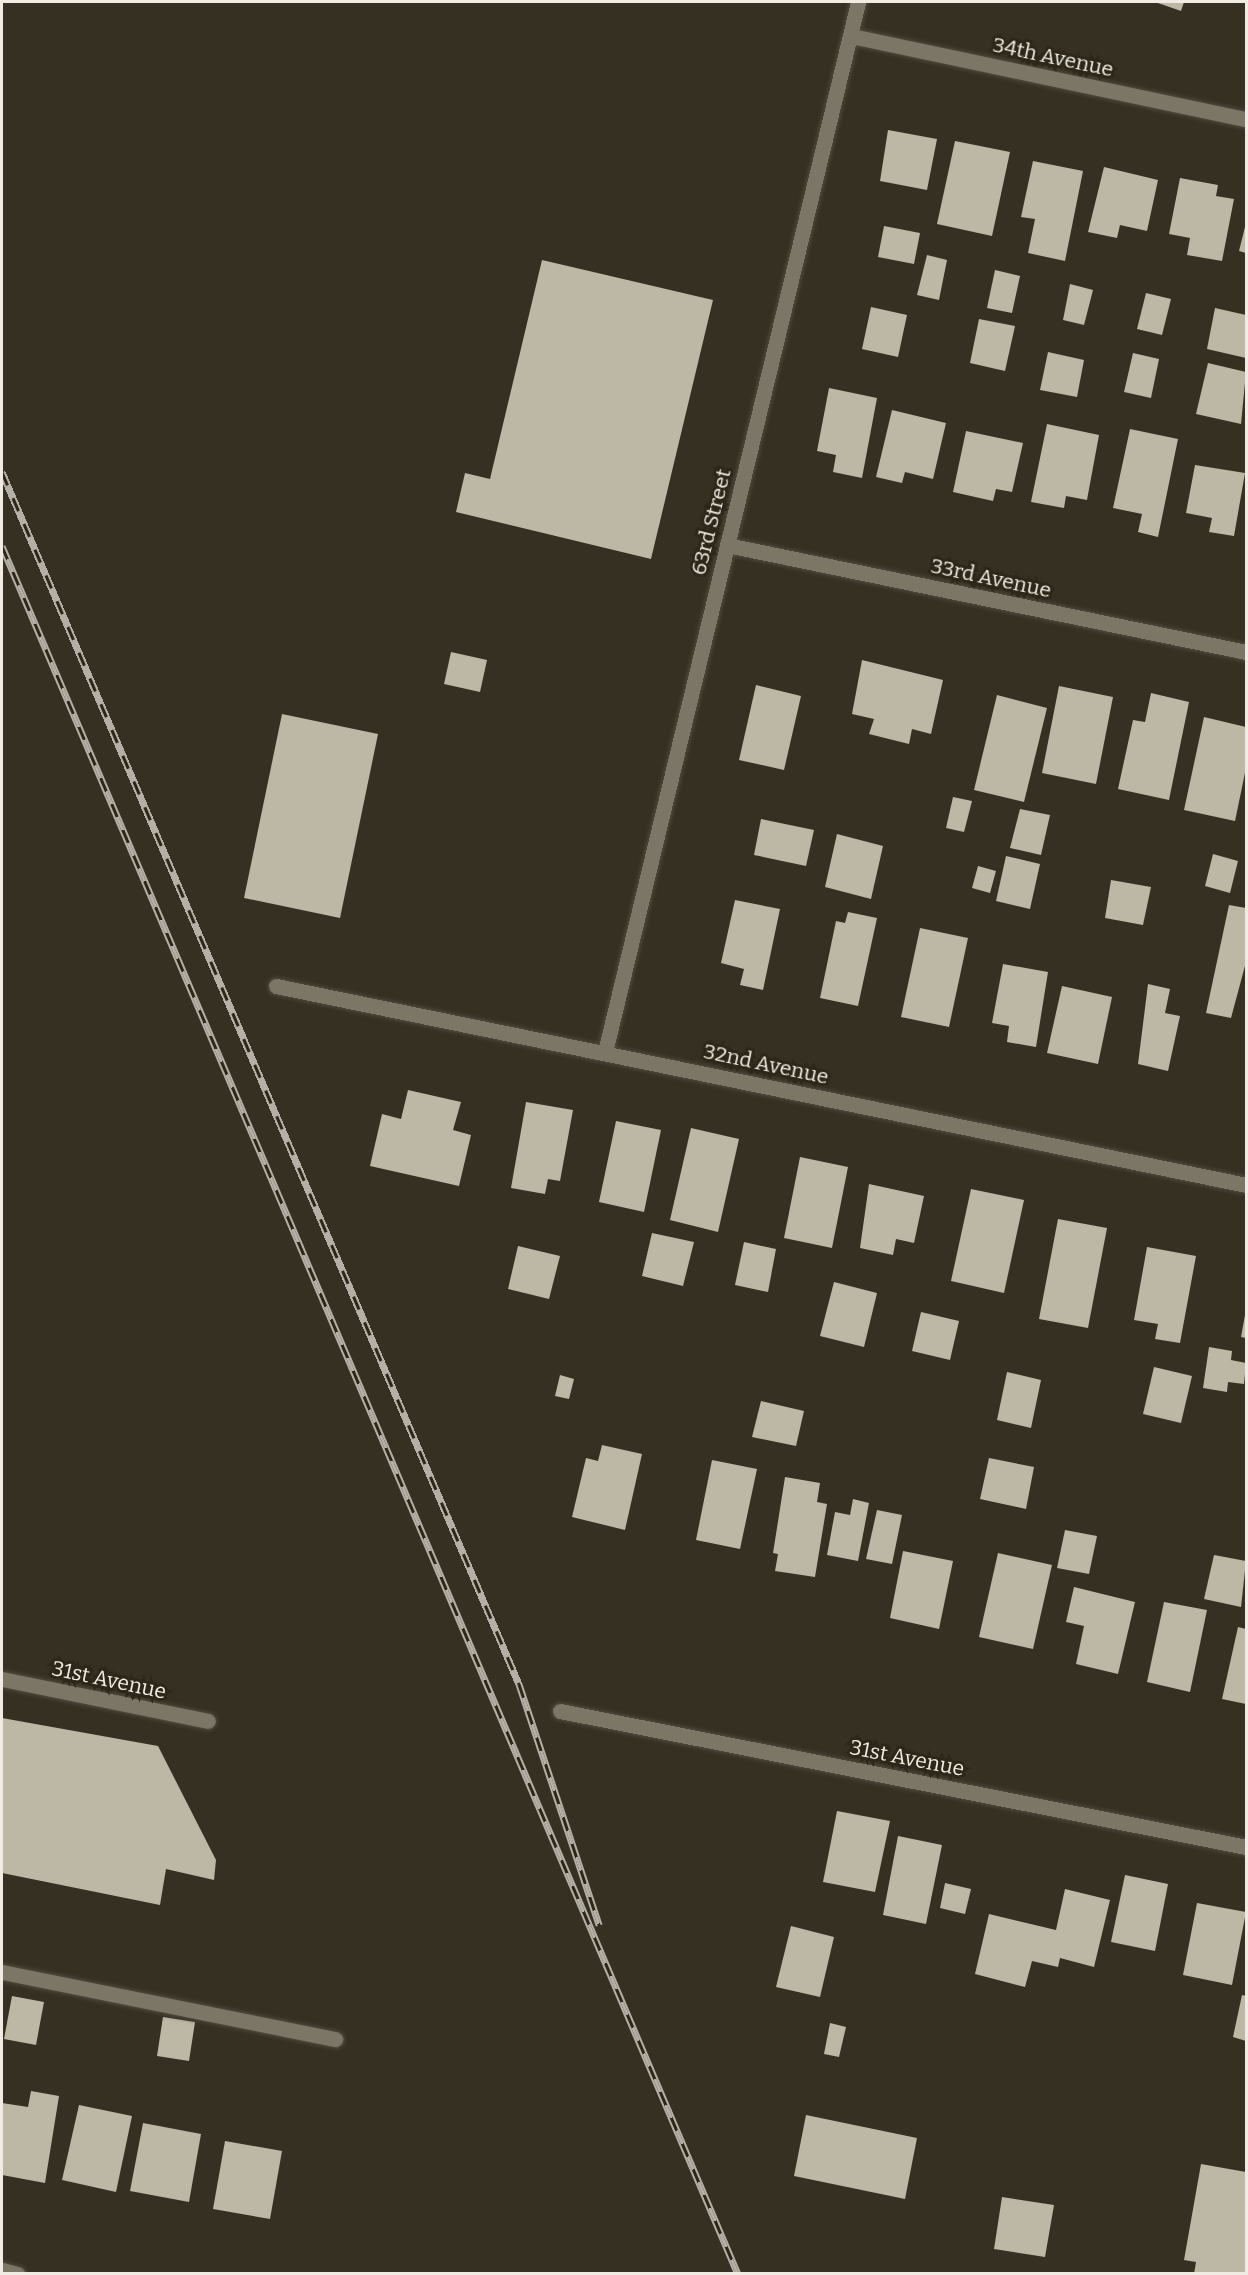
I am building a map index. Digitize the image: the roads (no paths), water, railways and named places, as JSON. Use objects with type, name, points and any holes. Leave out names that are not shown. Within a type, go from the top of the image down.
[{"type":"street","name":"63rd Street","points":[[605,1052],[858,2]]},
{"type":"street","name":"34th Avenue","points":[[851,36],[1246,119]]},
{"type":"street","name":"33rd Avenue","points":[[727,545],[1246,652]]},
{"type":"street","name":"32nd Avenue","points":[[276,986],[1246,1185]]},
{"type":"street","name":"31st Avenue","points":[[2,1679],[208,1721]]},
{"type":"street","name":"31st Avenue","points":[[560,1711],[1246,1847]]},
{"type":"street","points":[[2,1972],[335,2039]]},
{"type":"street","points":[[2,2270],[17,2274]]},
{"type":"railway","points":[[2,472],[519,1684],[599,1925]]},
{"type":"railway","points":[[2,546],[738,2274]]}]
